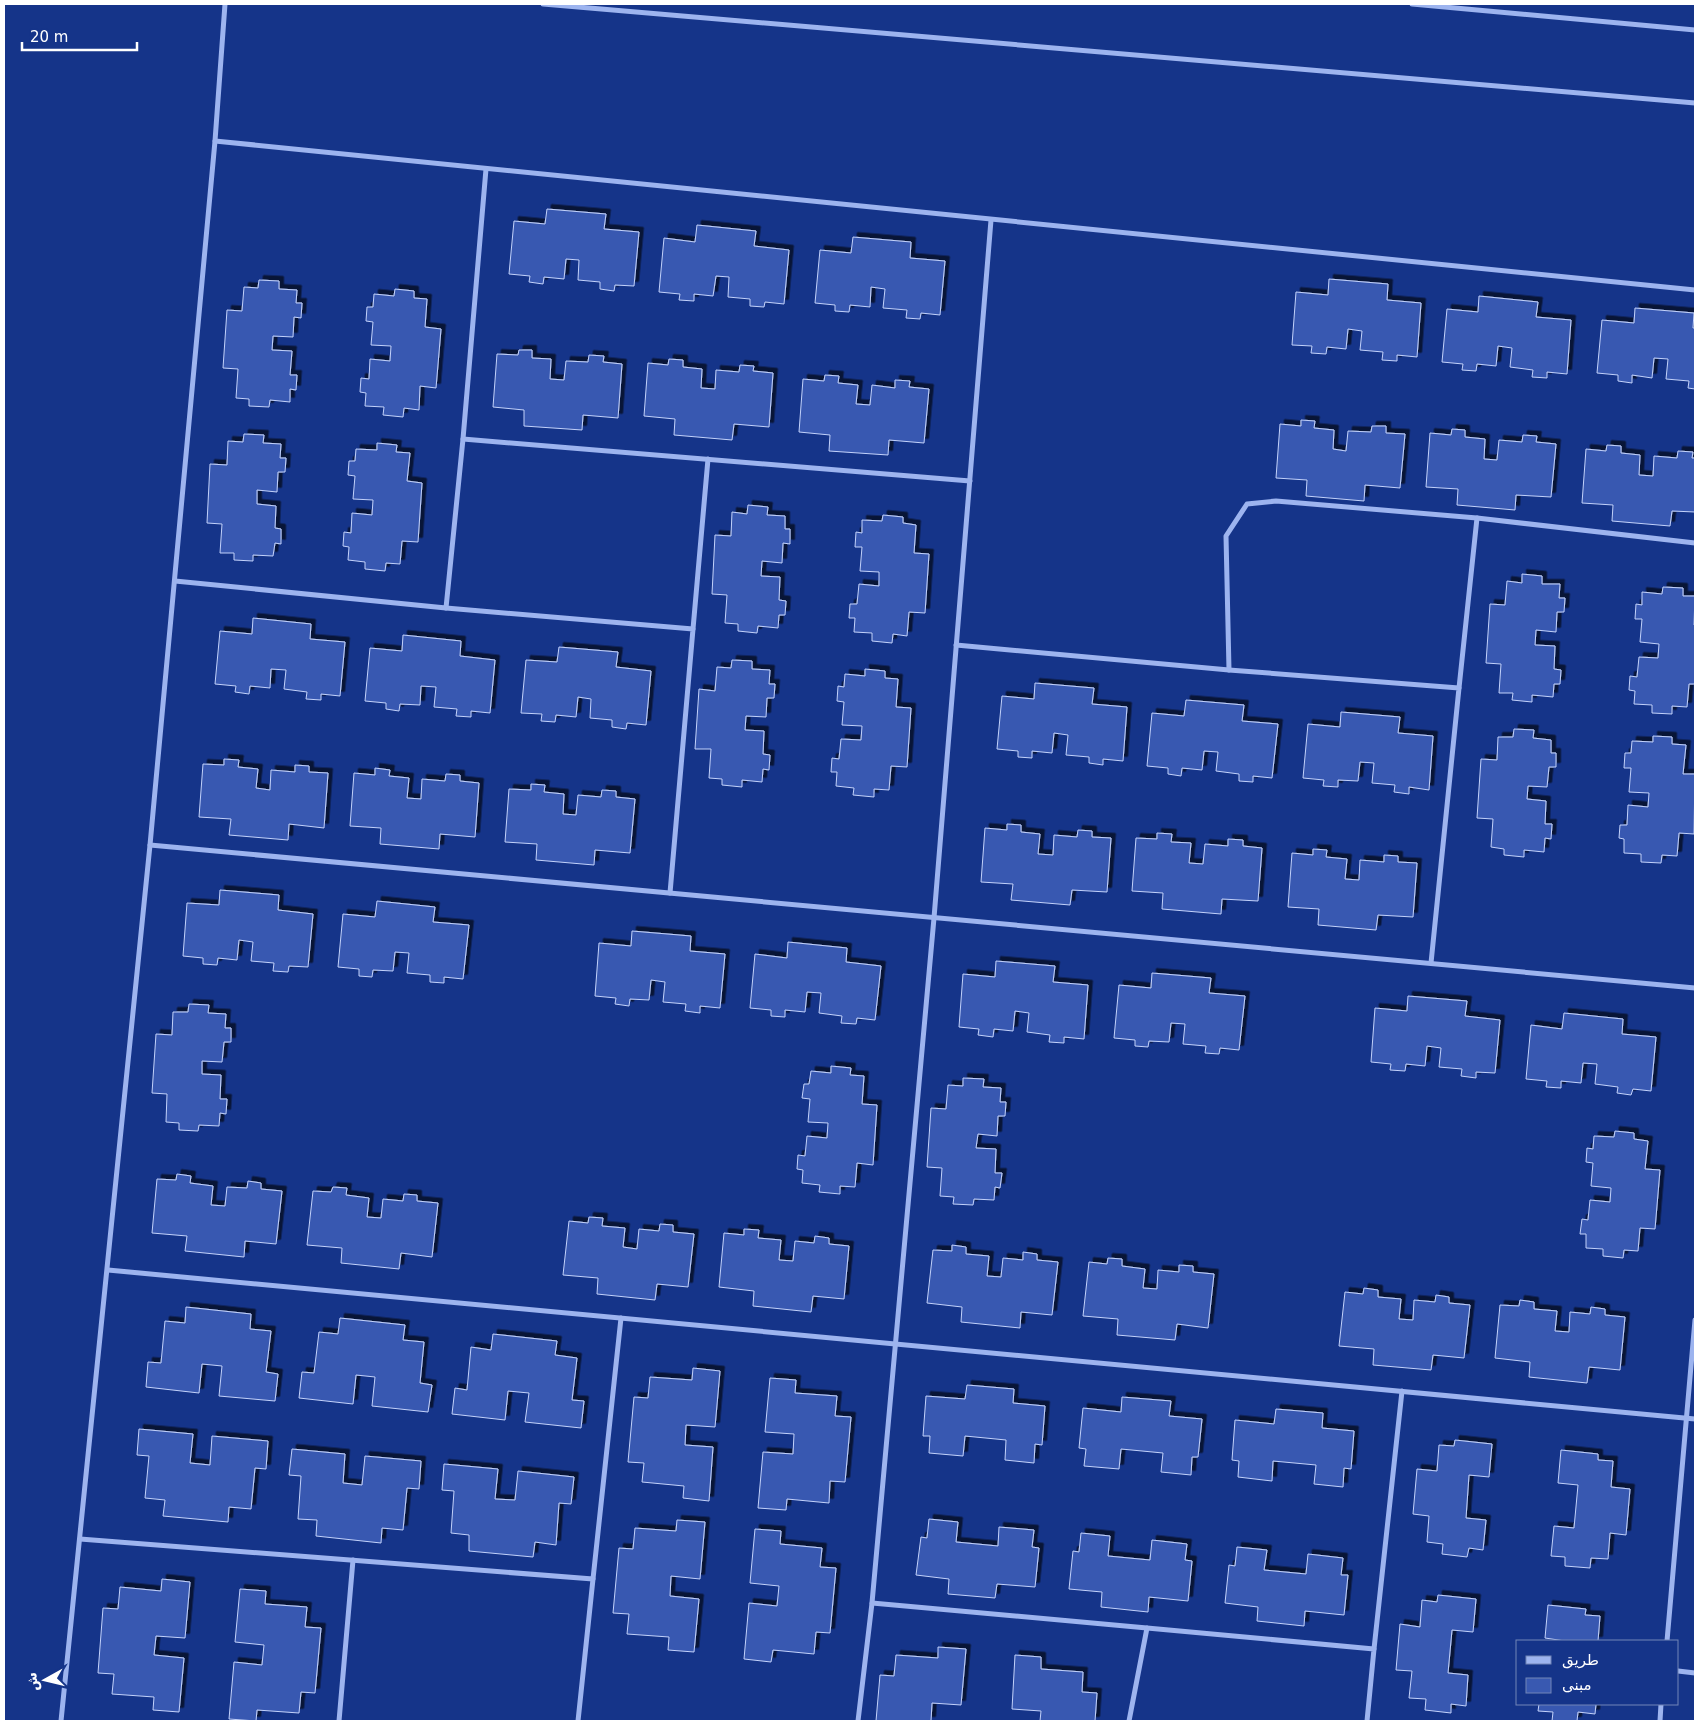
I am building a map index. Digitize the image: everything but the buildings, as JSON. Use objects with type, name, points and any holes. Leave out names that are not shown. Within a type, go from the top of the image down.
[{"type":"street","points":[[61,1721],[150,845],[215,142],[225,4]]},
{"type":"street","points":[[543,4],[1695,103]]},
{"type":"street","points":[[1412,4],[1695,30]]},
{"type":"street","points":[[215,142],[1695,290]]},
{"type":"street","points":[[446,608],[463,439],[486,169]]},
{"type":"street","points":[[858,1721],[872,1603],[934,918],[991,220]]},
{"type":"street","points":[[463,439],[970,481]]},
{"type":"street","points":[[670,893],[708,459]]},
{"type":"street","points":[[1229,670],[1226,536],[1247,504],[1276,501],[1476,518],[1695,543]]},
{"type":"street","points":[[1431,963],[1476,518]]},
{"type":"street","points":[[175,581],[446,608],[693,629]]},
{"type":"street","points":[[956,645],[1229,670],[1459,688]]},
{"type":"street","points":[[150,845],[1695,988]]},
{"type":"street","points":[[108,1270],[1695,1419]]},
{"type":"street","points":[[578,1721],[621,1318]]},
{"type":"street","points":[[1667,1640],[1695,1320]]},
{"type":"street","points":[[1367,1721],[1402,1391]]},
{"type":"street","points":[[80,1539],[593,1580]]},
{"type":"street","points":[[339,1721],[353,1560]]},
{"type":"street","points":[[872,1603],[1374,1650]]},
{"type":"street","points":[[1129,1721],[1147,1628]]},
{"type":"street","points":[[1679,1671],[1695,1673]]},
{"type":"street","points":[[1660,1721],[1661,1705]]}]
